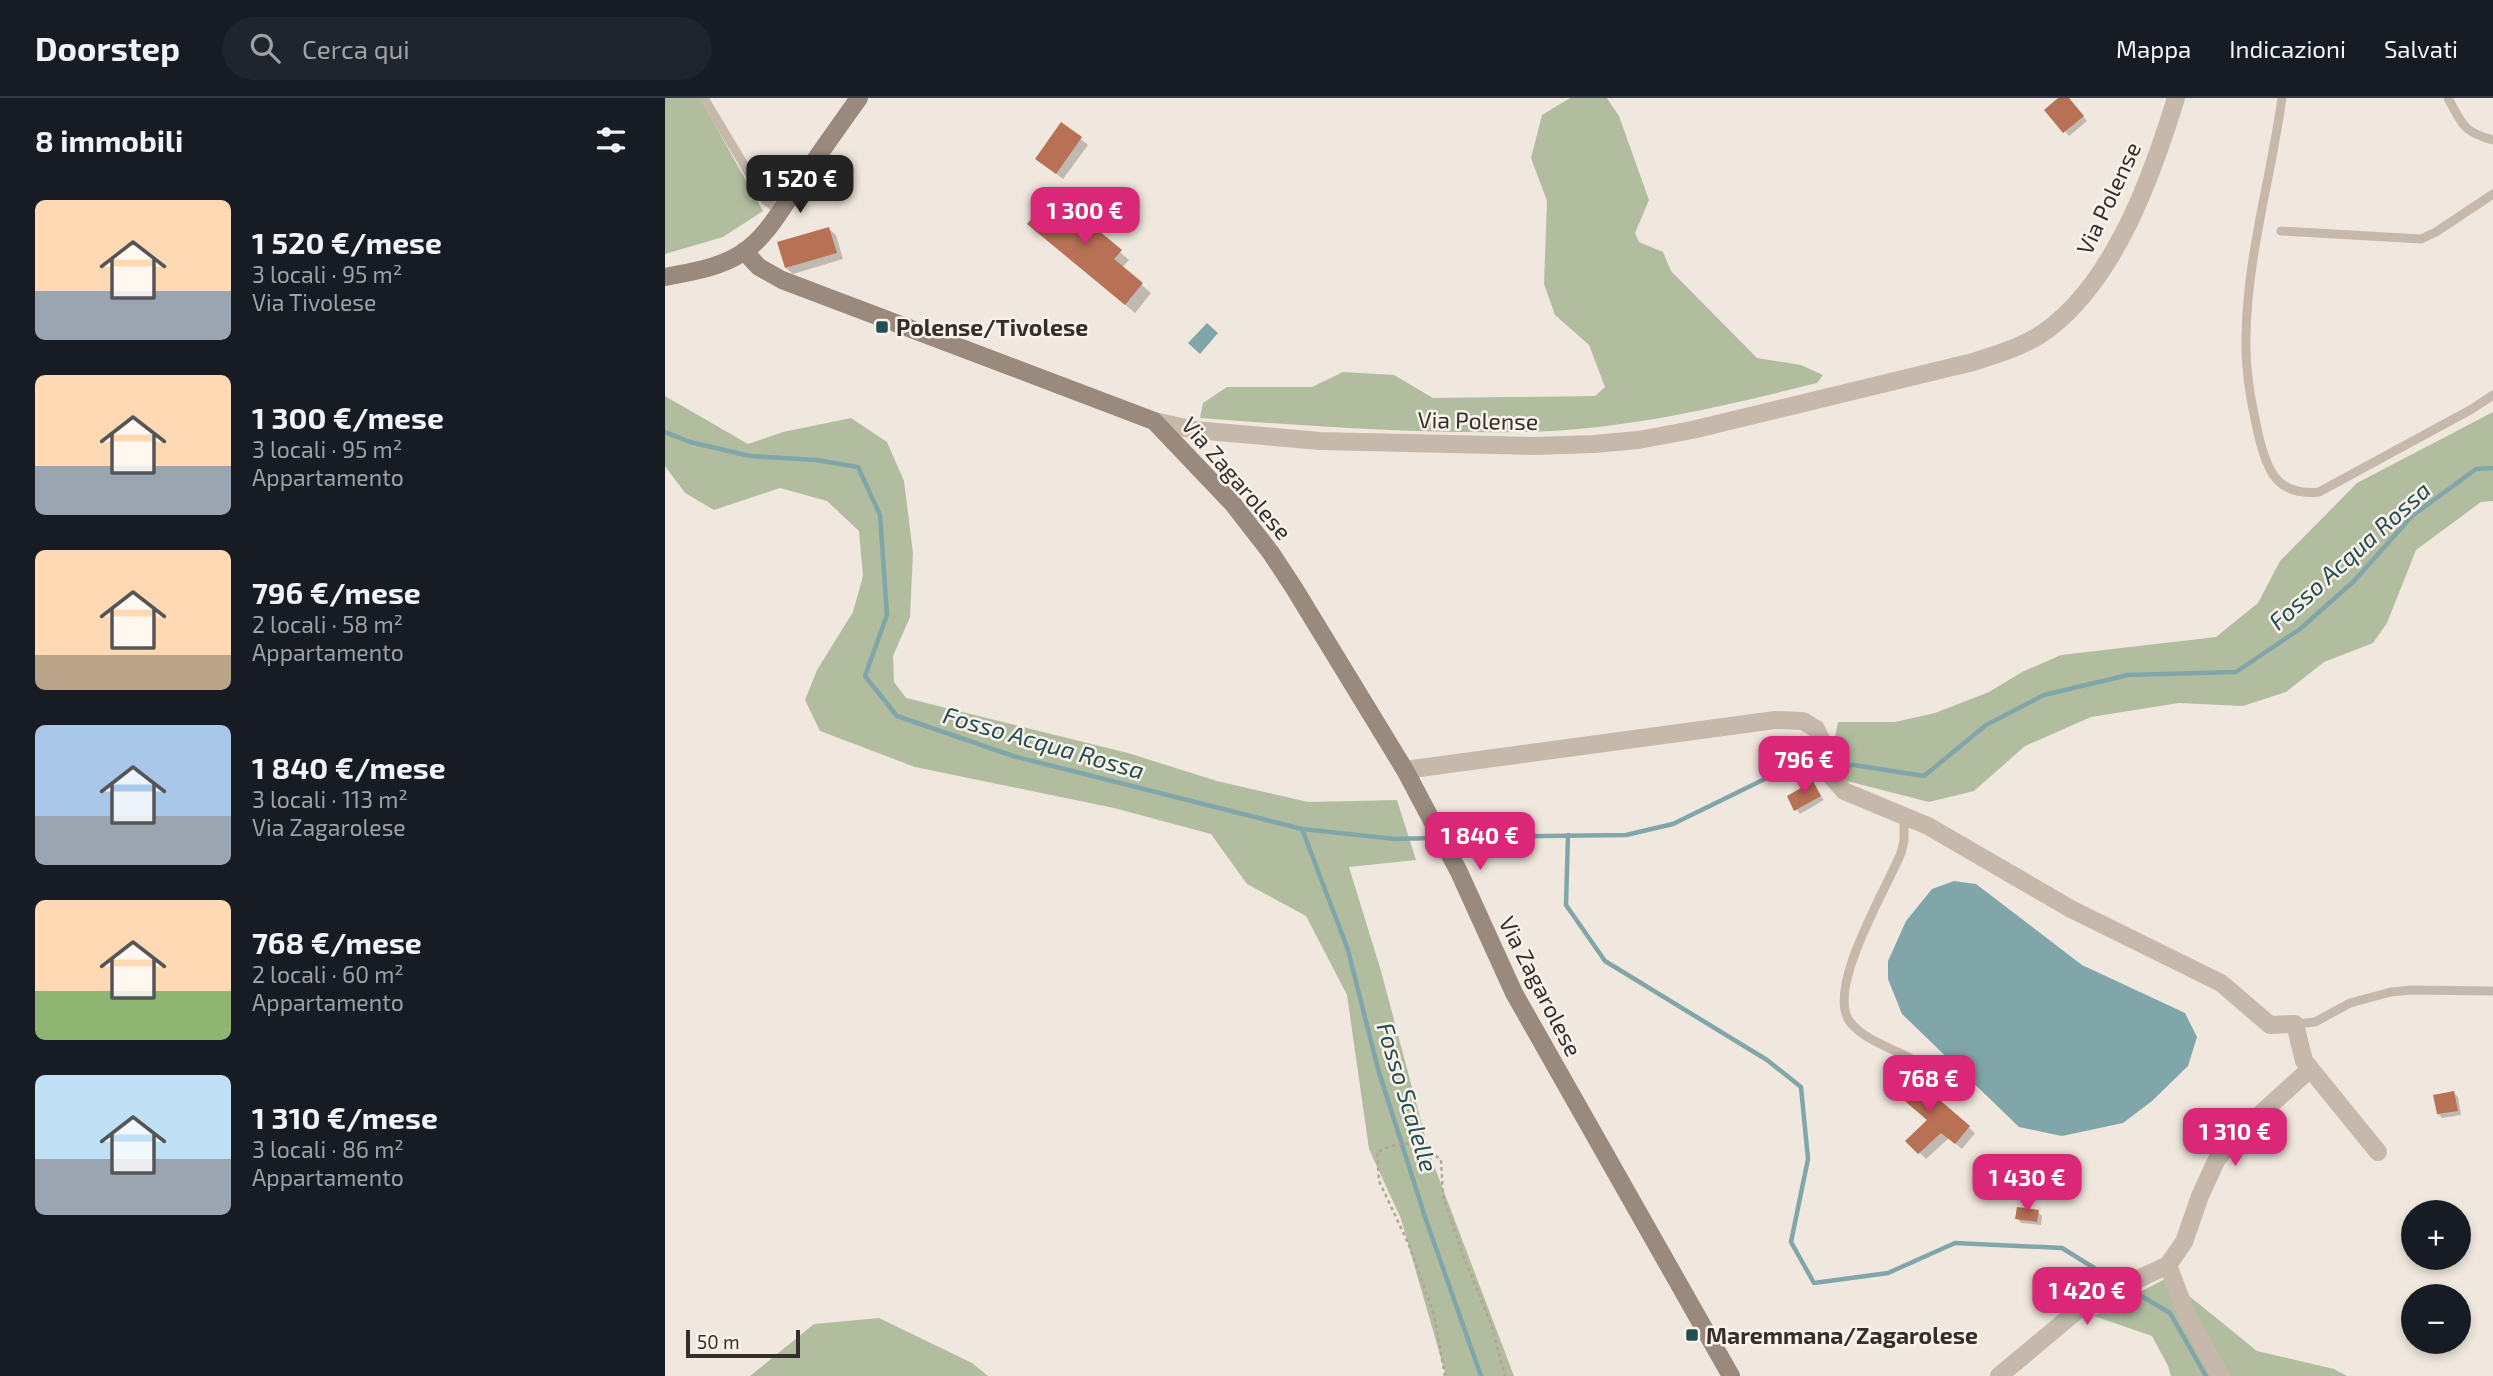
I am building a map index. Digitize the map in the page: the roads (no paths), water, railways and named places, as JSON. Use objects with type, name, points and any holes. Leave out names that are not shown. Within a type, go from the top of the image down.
[{"type":"main road","points":[[665,277],[704,269],[744,251],[780,211],[859,98]]},
{"type":"main road","name":"Via Polense","points":[[744,251],[759,267],[782,281],[1154,421]]},
{"type":"main road","name":"Via Zagarolese","points":[[1154,421],[1212,479],[1272,553],[1405,770],[1459,873],[1514,993],[1731,1376]]},
{"type":"street","name":"Via Polense","points":[[1154,421],[1204,431],[1320,441],[1520,446],[1594,444],[1676,433],[1973,362],[2003,352],[2045,332],[2085,292],[2109,258],[2127,224],[2158,152],[2176,98]]},
{"type":"street","points":[[1405,770],[1775,720],[1803,721],[1816,729],[1825,747],[1832,777],[1839,787],[1928,826],[2071,909],[2221,984],[2270,1025],[2295,1024],[2304,1060],[2378,1152]]},
{"type":"street","points":[[1999,1376],[2085,1304],[2168,1265],[2184,1242],[2200,1196],[2217,1159],[2244,1129],[2311,1069]]},
{"type":"street","points":[[2168,1265],[2188,1318],[2221,1376]]},
{"type":"lane","points":[[705,98],[765,200],[780,211]]},
{"type":"lane","points":[[2282,98],[2249,291],[2246,338],[2248,378],[2255,420],[2269,469],[2276,481],[2301,492],[2327,489],[2493,395]]},
{"type":"lane","points":[[2448,98],[2464,127],[2475,135],[2493,140]]},
{"type":"lane","points":[[2281,231],[2421,240],[2493,194]]},
{"type":"lane","points":[[1904,814],[1901,853],[1863,934],[1843,992],[1843,1006],[1847,1018],[1856,1028],[1910,1058]]},
{"type":"lane","points":[[2295,1024],[2315,1022],[2350,1003],[2391,992],[2493,991]]},
{"type":"water","points":[[1207,323],[1218,333],[1200,354],[1188,343]]},
{"type":"water","points":[[1954,881],[1976,884],[2082,965],[2185,1013],[2197,1037],[2188,1066],[2152,1101],[2123,1123],[2062,1136],[2019,1127],[1902,1014],[1888,979],[1888,961],[1906,921],[1932,889]]},
{"type":"waterway","name":"Fosso Acqua Rossa","points":[[665,432],[690,442],[750,456],[816,460],[858,467],[880,515],[887,615],[865,676],[897,716],[1013,756],[1302,829],[1395,839],[1433,838]]},
{"type":"waterway","name":"Fosso Acqua Rossa","points":[[1839,765],[1924,776],[1986,725],[2044,695],[2128,675],[2236,672],[2300,629],[2354,581],[2412,516],[2476,469],[2493,468]]},
{"type":"waterway","name":"Fosso Acqua Rossa","points":[[1451,837],[1626,835],[1673,824],[1793,765],[1816,765]]},
{"type":"waterway","name":"Fosso Scalelle","points":[[1302,829],[1348,950],[1378,1069],[1426,1220],[1481,1376]]},
{"type":"waterway","points":[[1568,835],[1566,905],[1605,961],[1767,1060],[1801,1087],[1808,1159],[1791,1242],[1814,1283],[1888,1273],[1955,1243],[2062,1248],[2117,1282]]},
{"type":"waterway","points":[[2128,1288],[2170,1313],[2206,1376]]},
{"type":"place","name":"Polense/Tivolese","points":[[882,327]]},
{"type":"place","name":"Maremmana/Zagarolese","points":[[1692,1335]]}]
